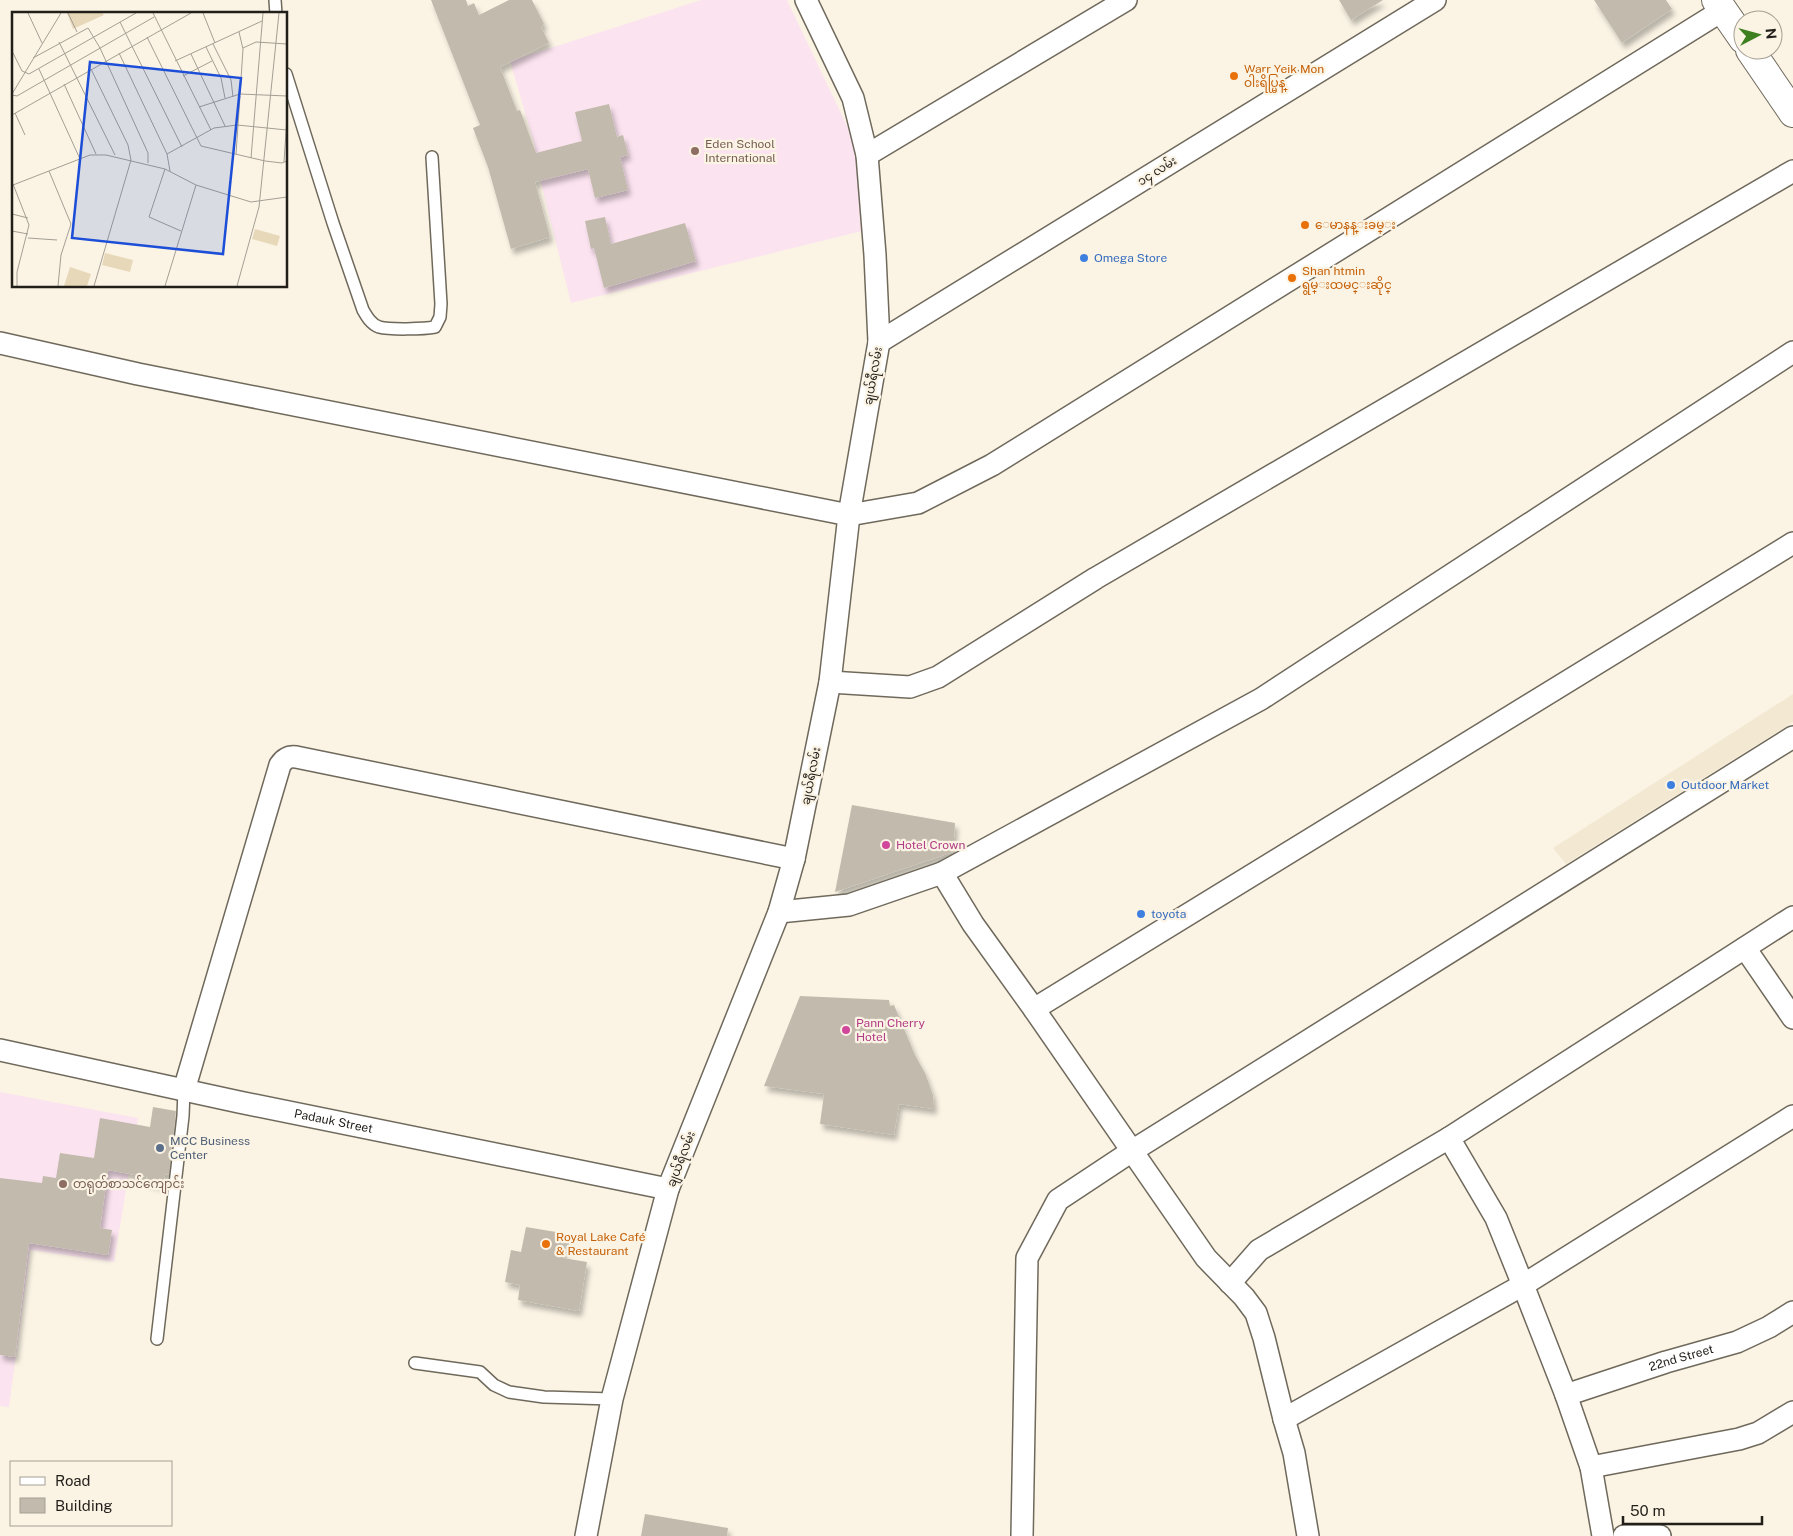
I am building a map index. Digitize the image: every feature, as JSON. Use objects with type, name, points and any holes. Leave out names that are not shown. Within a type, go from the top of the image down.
[{"type":"highway","points":[[1720,5],[1733,24]]},
{"type":"highway","points":[[1757,60],[1793,114]]},
{"type":"street","name":"ချယ်ရီလမ်း","points":[[586,1536],[612,1399],[668,1189],[779,912],[794,859],[830,682],[849,514],[879,342],[875,255],[867,155],[852,98],[806,0]]},
{"type":"street","points":[[867,155],[1126,0]]},
{"type":"street","name":"၁၄ လမ်း","points":[[879,342],[1435,0]]},
{"type":"street","points":[[0,343],[138,374],[849,514],[918,503],[992,465],[1720,5]]},
{"type":"street","points":[[830,682],[910,687],[938,677],[1096,578],[1793,171]]},
{"type":"street","points":[[779,912],[849,905],[942,873],[1261,699],[1793,352]]},
{"type":"street","points":[[1034,1008],[1793,543]]},
{"type":"street","points":[[1022,1536],[1028,1258],[1058,1200],[1132,1151],[1793,737]]},
{"type":"street","points":[[184,1090],[280,765],[286,758],[296,757],[794,859]]},
{"type":"street","points":[[942,873],[973,924],[1034,1008],[1206,1258],[1230,1282],[1256,1313],[1294,1452],[1308,1536]]},
{"type":"street","points":[[1230,1282],[1259,1250],[1449,1138],[1793,917]]},
{"type":"street","points":[[1745,948],[1793,1018]]},
{"type":"street","name":"Padauk Street","points":[[0,1050],[184,1090],[668,1189]]},
{"type":"street","points":[[1284,1419],[1524,1285],[1793,1116]]},
{"type":"street","points":[[1449,1138],[1496,1218],[1524,1285],[1591,1467],[1603,1536]]},
{"type":"street","name":"22nd Street","points":[[1566,1395],[1666,1362],[1737,1342],[1769,1327],[1793,1312]]},
{"type":"street","points":[[1591,1467],[1738,1439],[1758,1433],[1793,1412]]},
{"type":"street","points":[[1623,1536],[1660,1536]]},
{"type":"lane","points":[[288,80],[333,223],[363,310],[370,320],[379,326],[425,329],[435,327],[440,318],[441,304],[432,157]]},
{"type":"lane","points":[[157,1339],[183,1116],[184,1090]]},
{"type":"lane","points":[[415,1363],[480,1372],[494,1385],[509,1392],[544,1396],[612,1399]]},
{"type":"shaded area","name":"Eden School International","points":[[701,0],[787,0],[849,130],[861,175],[862,231],[571,303],[534,155],[535,147],[510,61]]},
{"type":"shaded area","name":"Outdoor Market","points":[[1793,694],[1793,722],[1566,864],[1553,848]]},
{"type":"shaded area","name":"တရုတ်စာသင်ကျောင်း","points":[[0,1092],[138,1118],[114,1262],[30,1250],[9,1407],[0,1406]]},
{"type":"building","points":[[431,0],[466,0],[468,6],[474,3],[479,15],[509,0],[532,0],[544,24],[541,27],[549,43],[500,67],[517,111],[520,110],[536,153],[582,141],[575,112],[609,104],[617,137],[623,135],[628,155],[620,157],[628,190],[595,198],[588,169],[535,182],[550,237],[511,249],[488,167],[473,128],[480,125]]},
{"type":"building","points":[[1339,0],[1383,0],[1351,20]]},
{"type":"building","points":[[1594,0],[1666,0],[1672,9],[1622,43]]},
{"type":"building","points":[[605,217],[611,244],[685,223],[696,261],[604,288],[594,248],[591,249],[585,221]]},
{"type":"building","points":[[852,805],[955,823],[953,852],[835,892]]},
{"type":"building","name":"Pann Cherry Hotel","points":[[800,996],[889,1000],[890,1006],[894,1005],[915,1055],[925,1073],[933,1095],[934,1109],[899,1104],[894,1135],[820,1124],[824,1094],[764,1086]]},
{"type":"building","points":[[153,1107],[176,1111],[169,1175],[165,1174],[163,1185],[146,1182],[147,1177],[108,1170],[100,1228],[112,1230],[108,1255],[29,1243],[15,1357],[0,1355],[0,1178],[42,1183],[43,1176],[56,1178],[60,1153],[94,1158],[100,1118],[150,1127]]},
{"type":"building","points":[[526,1227],[568,1234],[563,1258],[587,1262],[579,1311],[518,1300],[520,1285],[505,1282],[511,1250],[521,1252]]},
{"type":"building","points":[[645,1514],[728,1528],[727,1536],[641,1536]]},
{"type":"place","name":"Warr Yeik Mon ဝါးရိပ္မြန္","points":[[1234,76]]},
{"type":"place","name":"Eden School International","points":[[695,151]]},
{"type":"place","name":"ေမာနန္းခမ္း","points":[[1305,225]]},
{"type":"place","name":"Omega Store","points":[[1084,258]]},
{"type":"place","name":"Shan htmin ရွမ္းထမင္းဆိုင္","points":[[1292,278]]},
{"type":"place","name":"Outdoor Market","points":[[1671,785]]},
{"type":"place","name":"Hotel Crown","points":[[886,845]]},
{"type":"place","name":"toyota","points":[[1141,914]]},
{"type":"place","name":"Pann Cherry Hotel","points":[[846,1030]]},
{"type":"place","name":"MCC Business Center","points":[[160,1148]]},
{"type":"place","name":"တရုတ်စာသင်ကျောင်း","points":[[63,1184]]},
{"type":"place","name":"Royal Lake Café & Restaurant","points":[[546,1244]]}]
